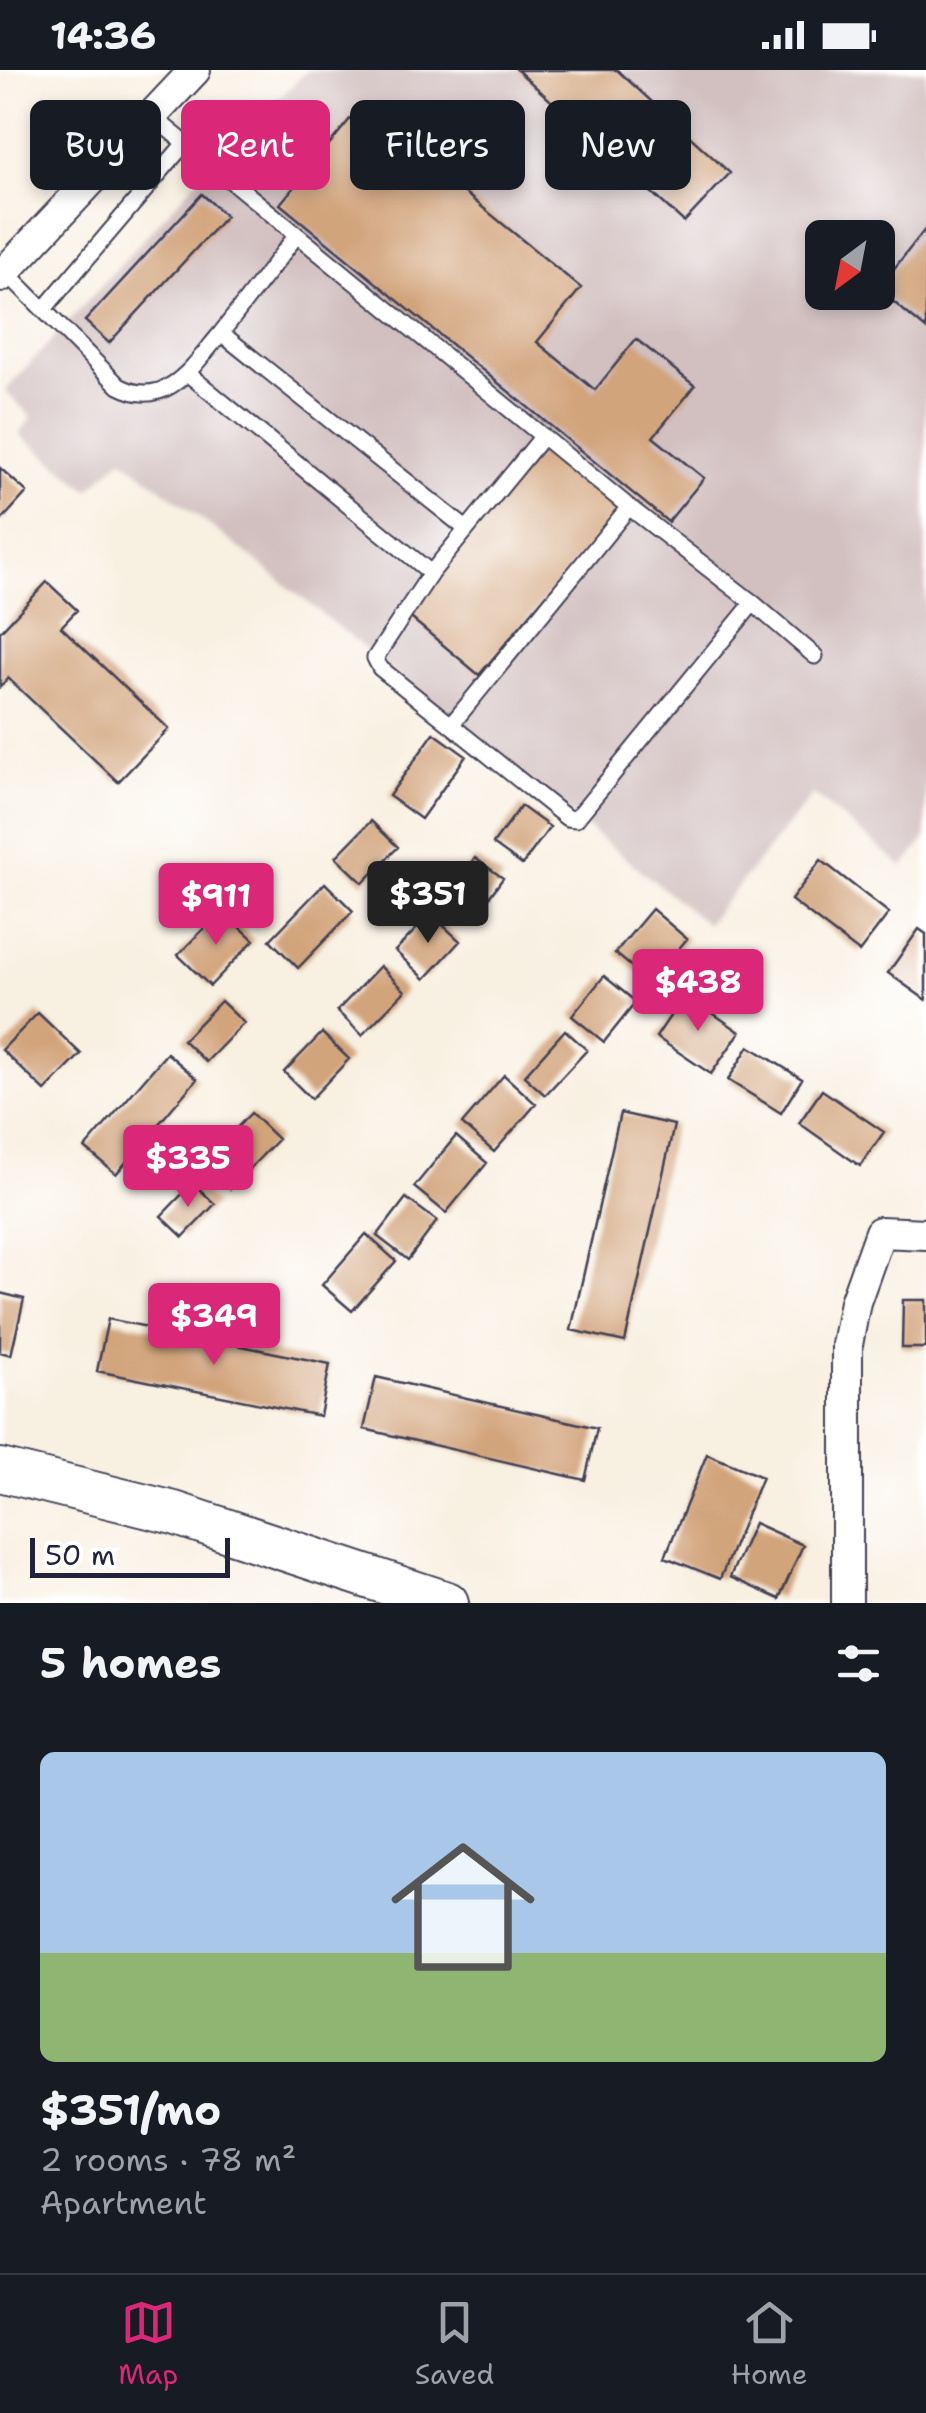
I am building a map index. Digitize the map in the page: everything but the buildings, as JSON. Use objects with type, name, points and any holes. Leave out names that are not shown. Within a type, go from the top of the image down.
[{"type":"main road","points":[[0,1470],[174,1513],[448,1603]]},
{"type":"street","points":[[161,106],[194,70]]},
{"type":"street","points":[[3,274],[82,190]]},
{"type":"street","points":[[847,1603],[847,1345],[855,1302],[880,1232],[926,1234]]},
{"type":"lane","points":[[161,124],[181,140]]},
{"type":"lane","points":[[44,309],[181,147]]},
{"type":"lane","points":[[241,190],[815,656]]},
{"type":"lane","points":[[3,274],[44,309],[120,386],[137,396],[158,394],[187,373],[296,236]]},
{"type":"lane","points":[[221,334],[466,528]]},
{"type":"lane","points":[[187,373],[431,573]]},
{"type":"lane","points":[[543,436],[431,573],[375,658],[380,668],[567,818],[576,820],[752,604]]},
{"type":"lane","points":[[451,725],[629,507]]},
{"type":"shaded area","points":[[308,70],[926,70],[926,838],[903,867],[813,794],[707,924],[122,458],[89,490],[19,434],[32,417],[5,391],[188,190],[330,190],[330,100],[277,100]]}]
